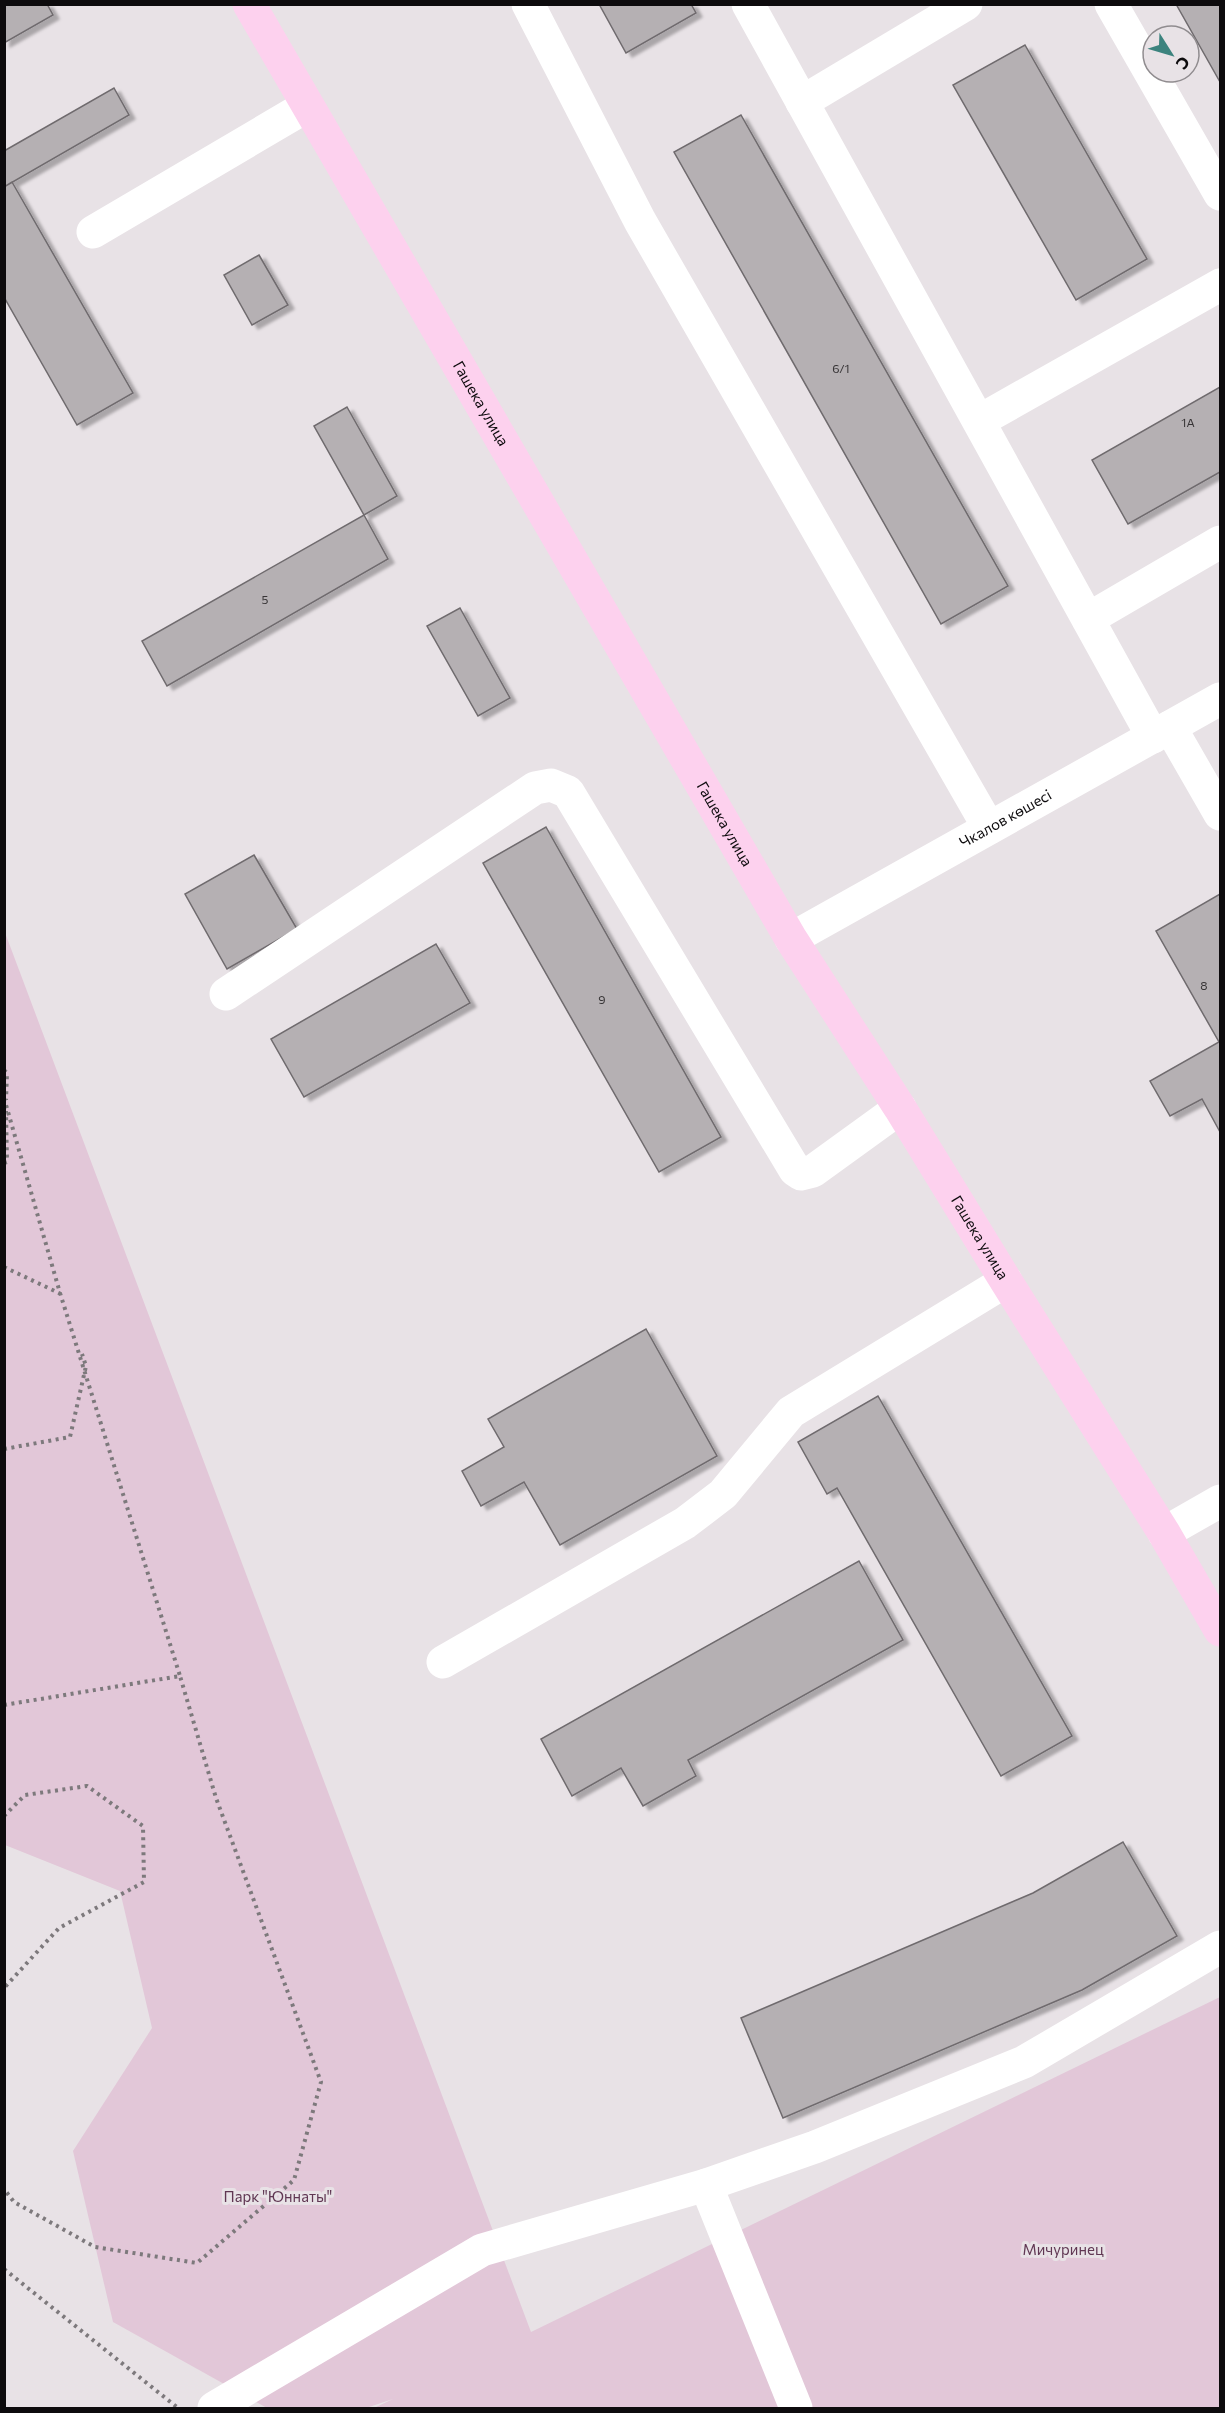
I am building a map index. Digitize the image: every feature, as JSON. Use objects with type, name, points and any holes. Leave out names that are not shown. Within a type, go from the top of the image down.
[{"type":"main road","name":"Гашека улица","points":[[249,4],[306,106],[791,939],[900,1108],[1164,1533],[1221,1630]]},
{"type":"street","points":[[528,4],[640,221],[989,828]]},
{"type":"street","points":[[748,4],[1088,619],[1162,732],[1221,814]]},
{"type":"street","points":[[802,102],[966,4]]},
{"type":"street","points":[[1112,4],[1221,194]]},
{"type":"street","points":[[93,232],[306,106]]},
{"type":"street","points":[[979,421],[1221,285]]},
{"type":"street","points":[[1088,619],[1221,542]]},
{"type":"street","name":"Чкалов көшесі","points":[[791,939],[1221,699]]},
{"type":"street","points":[[226,994],[535,788],[551,785],[567,792],[795,1170],[801,1173],[813,1171],[900,1108]]},
{"type":"street","points":[[443,1662],[685,1523],[723,1494],[791,1412],[1006,1281]]},
{"type":"street","points":[[1164,1533],[1221,1501]]},
{"type":"street","points":[[214,2409],[482,2250],[706,2185],[815,2147],[1024,2062],[1221,1947]]},
{"type":"street","points":[[706,2185],[796,2409]]},
{"type":"path","points":[[4,1070],[7,1073],[7,1162],[4,1162]]},
{"type":"path","points":[[4,1098],[60,1293],[86,1366],[70,1437],[4,1449]]},
{"type":"path","points":[[4,1268],[60,1293]]},
{"type":"path","points":[[4,2189],[14,2202],[95,2247],[197,2263],[294,2180],[321,2082],[216,1798],[85,1371]]},
{"type":"path","points":[[4,1705],[180,1676]]},
{"type":"path","points":[[4,1816],[25,1795],[87,1786],[143,1826],[144,1882],[59,1928],[4,1988]]},
{"type":"path","points":[[4,2269],[178,2409]]},
{"type":"green space","name":"Парк \"Юннаты\"","points":[[4,930],[531,2332],[1220,1997],[1220,2408],[374,2408],[393,2399],[366,2408],[267,2408],[113,2322],[73,2151],[152,2028],[120,1891],[5,1845]]},
{"type":"building","points":[[4,4],[47,4],[53,15],[4,43]]},
{"type":"building","points":[[599,4],[691,4],[696,13],[626,53]]},
{"type":"building","points":[[1176,4],[1220,4],[1220,82],[1201,48],[1201,24],[1187,24]]},
{"type":"building","points":[[1025,45],[1147,259],[1076,300],[953,85]]},
{"type":"building","points":[[114,88],[129,115],[4,187],[4,151]]},
{"type":"building","points":[[741,115],[1008,586],[941,624],[674,152]]},
{"type":"building","points":[[12,182],[133,393],[77,425],[4,297],[4,187]]},
{"type":"building","points":[[259,255],[288,305],[252,325],[224,275]]},
{"type":"building","points":[[1220,387],[1220,472],[1128,524],[1092,460]]},
{"type":"building","points":[[347,407],[397,496],[364,515],[314,426]]},
{"type":"building","points":[[364,515],[388,559],[167,686],[142,641]]},
{"type":"building","points":[[460,608],[510,698],[478,716],[427,626]]},
{"type":"building","points":[[546,827],[721,1137],[659,1172],[483,863]]},
{"type":"building","points":[[254,855],[297,929],[227,969],[185,894]]},
{"type":"building","points":[[1220,894],[1220,1132],[1202,1099],[1170,1116],[1150,1081],[1219,1042],[1156,931]]},
{"type":"building","points":[[436,944],[470,1003],[304,1097],[271,1039]]},
{"type":"building","points":[[646,1329],[717,1456],[560,1545],[524,1482],[481,1506],[462,1471],[504,1447],[488,1419]]},
{"type":"building","points":[[878,1396],[1072,1736],[1001,1776],[837,1488],[827,1494],[798,1442]]},
{"type":"building","points":[[859,1561],[903,1640],[688,1760],[696,1776],[643,1806],[621,1768],[572,1796],[541,1739]]},
{"type":"building","points":[[1123,1842],[1177,1936],[1082,1990],[783,2118],[741,2018],[1033,1893]]},
{"type":"park label","name":"Мичуринец","points":[[1063,2250]]}]
